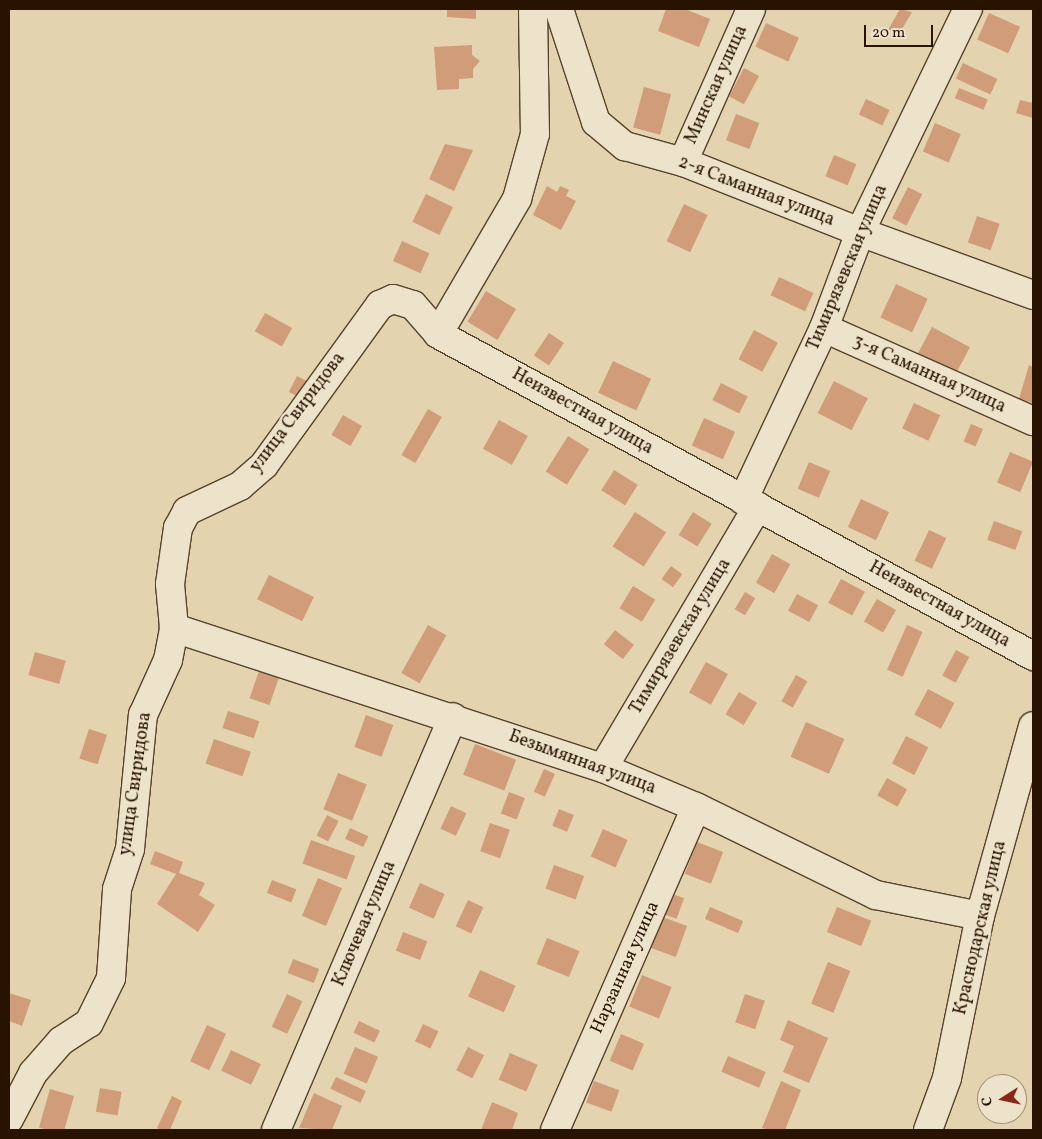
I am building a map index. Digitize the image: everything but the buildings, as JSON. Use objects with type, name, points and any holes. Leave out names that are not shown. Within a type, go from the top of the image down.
[{"type":"street","points":[[438,334],[517,199],[535,134],[533,9]]},
{"type":"street","name":"2-я Саманная улица","points":[[559,9],[596,122],[625,146],[683,162],[860,232],[1033,294]]},
{"type":"street","name":"Минская улица","points":[[683,162],[751,9]]},
{"type":"street","name":"Тимирязевская улица","points":[[603,768],[750,503],[824,328],[860,232],[968,9]]},
{"type":"street","name":"улица Свиридова","points":[[9,1119],[32,1073],[60,1041],[89,1024],[111,978],[117,889],[130,849],[143,714],[168,660],[174,628],[170,584],[178,528],[187,511],[240,486],[264,465],[380,305],[393,299],[414,304],[438,334]]},
{"type":"street","name":"3-я Саманная улица","points":[[824,328],[1033,421]]},
{"type":"street","name":"Неизвестная улица","points":[[438,334],[1033,656]]},
{"type":"street","name":"Безымянная улица","points":[[174,628],[453,717],[603,768],[696,807],[876,895],[980,916]]},
{"type":"street","name":"Ключевая улица","points":[[276,1130],[453,717]]},
{"type":"street","name":"Краснодарская улица","points":[[928,1130],[947,1078],[980,916],[1033,726]]},
{"type":"street","name":"Нарзанная улица","points":[[555,1130],[696,807]]}]
